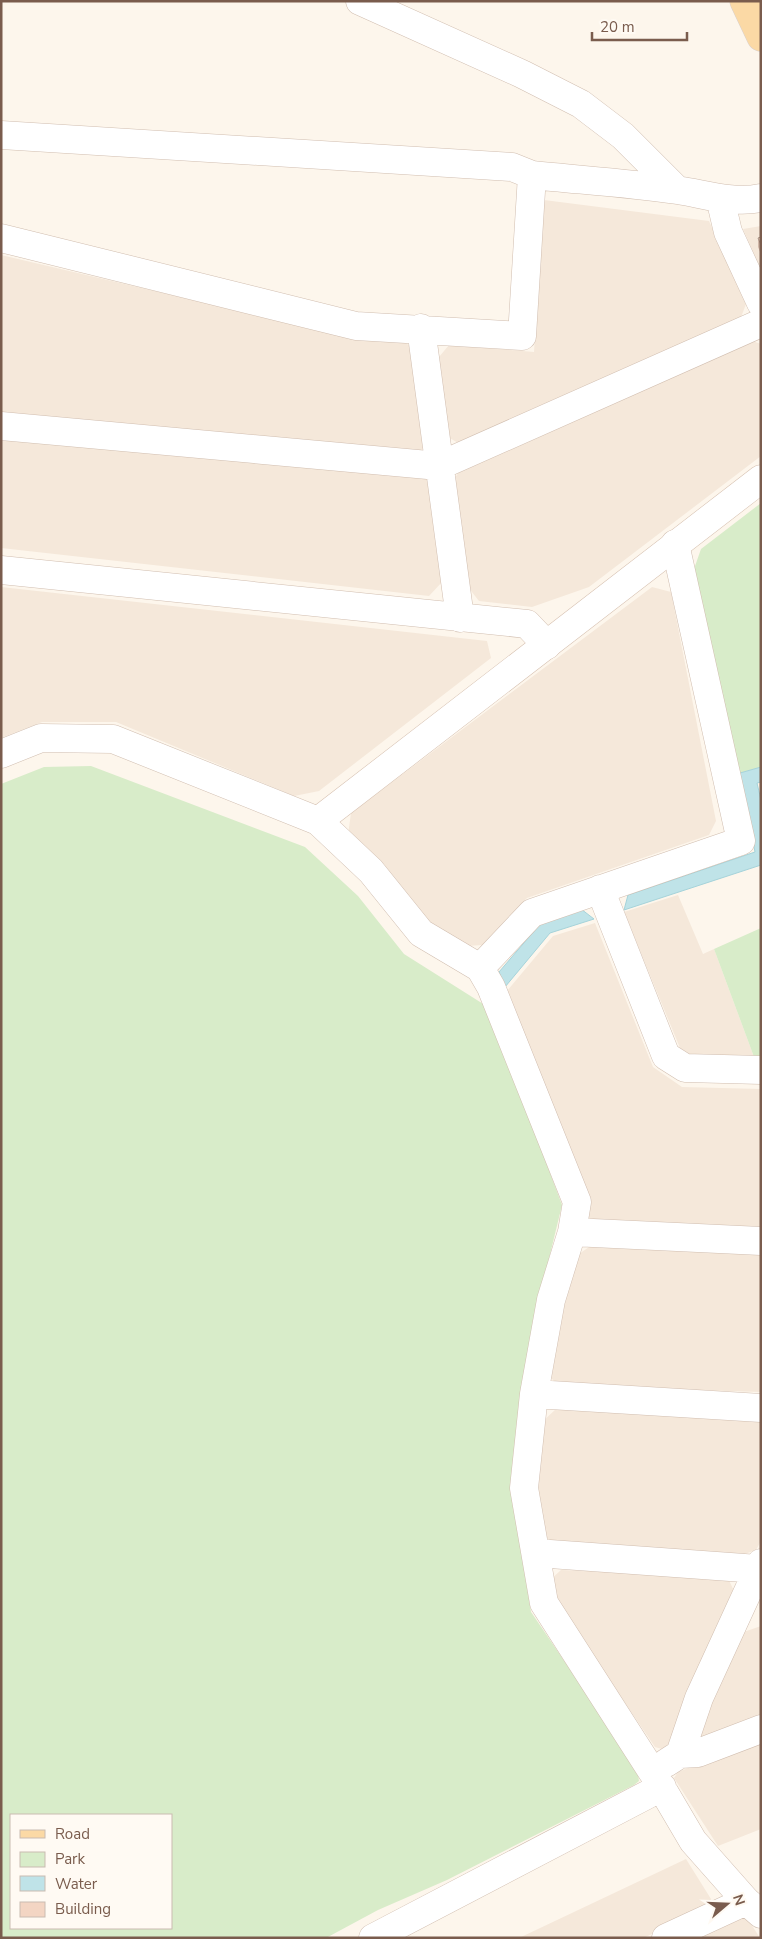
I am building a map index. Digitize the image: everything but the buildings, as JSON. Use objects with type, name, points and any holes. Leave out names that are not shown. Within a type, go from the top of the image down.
[{"type":"main road","points":[[744,1],[761,37]]},
{"type":"street","points":[[360,1],[522,74],[580,104],[623,136],[677,190]]},
{"type":"street","points":[[1,135],[512,167],[532,176],[677,190],[720,198],[751,200],[761,198]]},
{"type":"street","points":[[1,238],[356,326],[421,328],[522,336],[532,176]]},
{"type":"street","points":[[720,198],[728,232],[761,303]]},
{"type":"street","points":[[1,426],[439,466],[761,323]]},
{"type":"street","points":[[421,328],[460,618]]},
{"type":"street","points":[[318,821],[761,479]]},
{"type":"street","points":[[480,968],[532,913],[741,841],[675,544]]},
{"type":"street","points":[[1,570],[527,624],[546,644]]},
{"type":"street","points":[[1,754],[42,738],[113,739],[318,821],[370,871],[421,933],[480,968],[491,986],[577,1202],[572,1232],[551,1300],[534,1394],[524,1488],[544,1603],[694,1841],[754,1907],[666,1938]]},
{"type":"street","points":[[600,890],[666,1056],[685,1068],[761,1070]]},
{"type":"street","points":[[572,1232],[761,1241]]},
{"type":"street","points":[[534,1394],[761,1408]]},
{"type":"street","points":[[373,1938],[657,1780],[680,1754],[699,1698],[760,1566],[536,1553]]},
{"type":"street","points":[[680,1754],[698,1753],[761,1728]]},
{"type":"shaded area","points":[[544,200],[709,221],[746,304],[740,320],[460,444],[448,437],[439,357],[449,345],[534,352]]},
{"type":"shaded area","points":[[761,226],[761,269],[743,229]]},
{"type":"shaded area","points":[[1,255],[355,338],[404,341],[417,353],[428,443],[418,453],[1,413]]},
{"type":"shaded area","points":[[747,339],[761,344],[761,456],[589,587],[532,607],[479,601],[468,587],[453,481],[462,467]]},
{"type":"shaded area","points":[[1,436],[424,475],[433,488],[443,581],[429,596],[1,548]]},
{"type":"shaded area","points":[[1,587],[487,641],[491,658],[319,791],[294,796],[116,722],[42,722],[1,738]]},
{"type":"shaded area","points":[[652,587],[671,592],[716,821],[709,835],[527,898],[483,945],[466,946],[426,922],[384,864],[348,835],[351,813]]},
{"type":"shaded area","points":[[678,895],[703,954],[714,949],[754,1057],[693,1056],[680,1048],[624,912]]},
{"type":"shaded area","points":[[595,923],[653,1067],[682,1087],[761,1089],[761,1231],[596,1225],[586,1215],[507,991],[553,936]]},
{"type":"shaded area","points":[[592,1245],[761,1252],[761,1392],[558,1386],[548,1374],[563,1307],[576,1256]]},
{"type":"shaded area","points":[[556,1409],[761,1417],[761,1541],[756,1550],[742,1555],[557,1546],[546,1537],[538,1489],[542,1422]]},
{"type":"shaded area","points":[[561,1570],[727,1576],[734,1591],[671,1742],[662,1749],[655,1747],[557,1603],[550,1580]]},
{"type":"shaded area","points":[[761,1626],[761,1717],[697,1742],[705,1713],[738,1634]]},
{"type":"shaded area","points":[[761,1739],[761,1829],[718,1846],[674,1778],[678,1772]]},
{"type":"shaded area","points":[[686,1859],[711,1899],[707,1910],[643,1938],[519,1938]]},
{"type":"shaded area","points":[[744,1913],[760,1938],[689,1938]]},
{"type":"green space","points":[[761,503],[761,767],[740,773],[694,569],[701,549]]},
{"type":"green space","points":[[91,766],[305,847],[358,896],[404,954],[488,1007],[562,1205],[538,1304],[513,1491],[531,1612],[637,1768],[639,1781],[447,1880],[378,1910],[326,1938],[1,1938],[1,784],[44,767]]},
{"type":"green space","points":[[761,928],[761,1057],[754,1057],[714,949]]},
{"type":"water","points":[[761,767],[761,782],[757,783],[761,800],[761,865],[624,910],[628,895],[755,852],[740,773]]},
{"type":"water","points":[[581,909],[594,919],[550,933],[505,987],[499,972],[541,923]]}]
